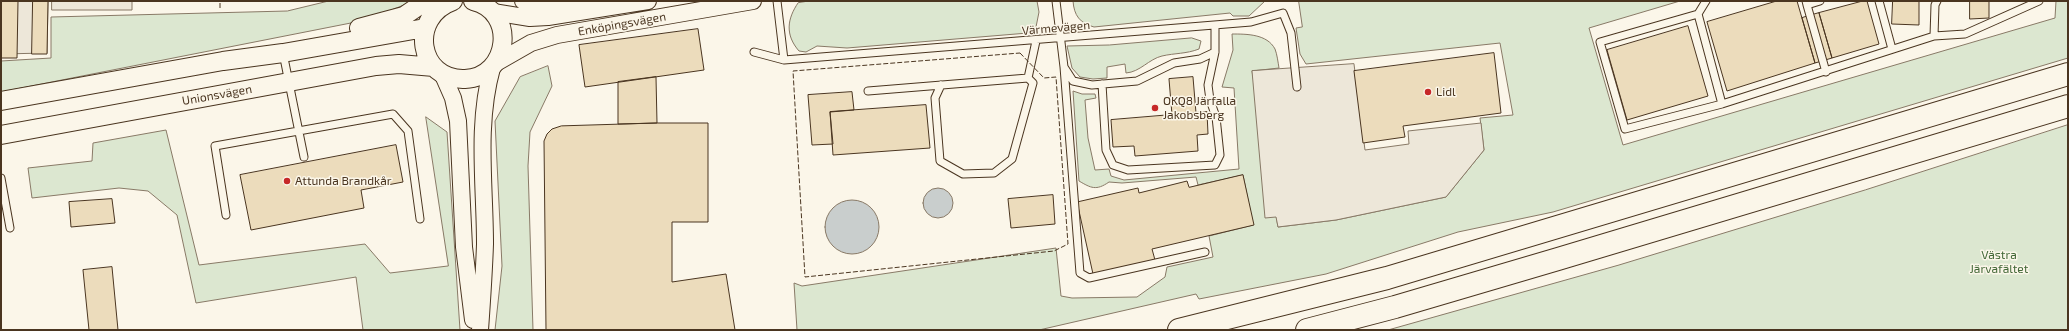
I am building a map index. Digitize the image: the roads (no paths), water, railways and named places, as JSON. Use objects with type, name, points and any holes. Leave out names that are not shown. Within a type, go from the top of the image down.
[{"type":"highway","points":[[1179,330],[1387,278],[2068,74]]},
{"type":"highway","points":[[1308,330],[1395,307],[1521,270],[2068,106]]},
{"type":"main road","points":[[282,49],[404,16],[426,1]]},
{"type":"main road","points":[[438,70],[426,52],[424,36],[425,28],[433,14],[448,2]]},
{"type":"main road","points":[[485,6],[498,20],[504,37],[500,55],[494,65]]},
{"type":"main road","points":[[1,101],[282,49],[425,28]]},
{"type":"main road","name":"Unionsvägen","points":[[1,135],[376,66],[399,64],[438,70],[453,78],[466,79],[482,75],[494,65]]},
{"type":"street","points":[[523,1],[548,4],[595,1]]},
{"type":"street","name":"Enköpingsvägen","points":[[485,6],[530,18],[548,17],[648,1]]},
{"type":"street","name":"Enköpingsvägen","points":[[494,65],[531,43],[557,35],[753,1]]},
{"type":"street","points":[[480,330],[485,245],[482,120],[487,86],[494,65]]},
{"type":"street","points":[[438,70],[453,98],[458,121],[464,247],[475,330]]},
{"type":"lane","points":[[777,1],[784,60]]},
{"type":"lane","points":[[1056,1],[1064,67],[1080,273],[1088,278],[1205,252]]},
{"type":"lane","points":[[1706,1],[1698,14],[1600,42],[1625,129],[1722,104],[1826,72],[1934,36],[1965,34],[2039,1]]},
{"type":"lane","points":[[1820,1],[1806,3],[1826,72]]},
{"type":"lane","points":[[1880,1],[1892,49]]},
{"type":"lane","points":[[1934,36],[1935,5],[1937,1]]},
{"type":"lane","name":"Värmevägen","points":[[754,52],[784,60],[1036,41],[1252,22],[1283,13],[1292,34],[1297,87]]},
{"type":"lane","points":[[1698,14],[1722,104]]},
{"type":"lane","points":[[1102,84],[1106,150],[1113,165],[1128,170],[1208,167],[1215,165],[1220,155],[1216,117],[1210,100],[1208,85],[1215,52],[1215,25]]},
{"type":"lane","points":[[1028,78],[1036,41]]},
{"type":"lane","points":[[282,49],[304,157]]},
{"type":"lane","points":[[1064,67],[1072,81],[1092,85],[1137,82],[1174,63],[1200,59],[1215,52]]},
{"type":"lane","points":[[868,91],[941,85],[1028,78],[1033,83],[1012,159],[994,173],[963,174],[940,161],[935,98],[941,85]]},
{"type":"lane","points":[[226,215],[215,146],[393,114],[408,131],[420,219]]},
{"type":"lane","points":[[1,178],[10,228]]},
{"type":"place","name":"Lidl","points":[[1428,92]]},
{"type":"place","name":"OKQ8 Järfalla Jakobsberg","points":[[1155,108]]},
{"type":"place","name":"Attunda Brandkår","points":[[287,181]]},
{"type":"park label","name":"Västra Järvafältet","points":[[1999,262]]}]
